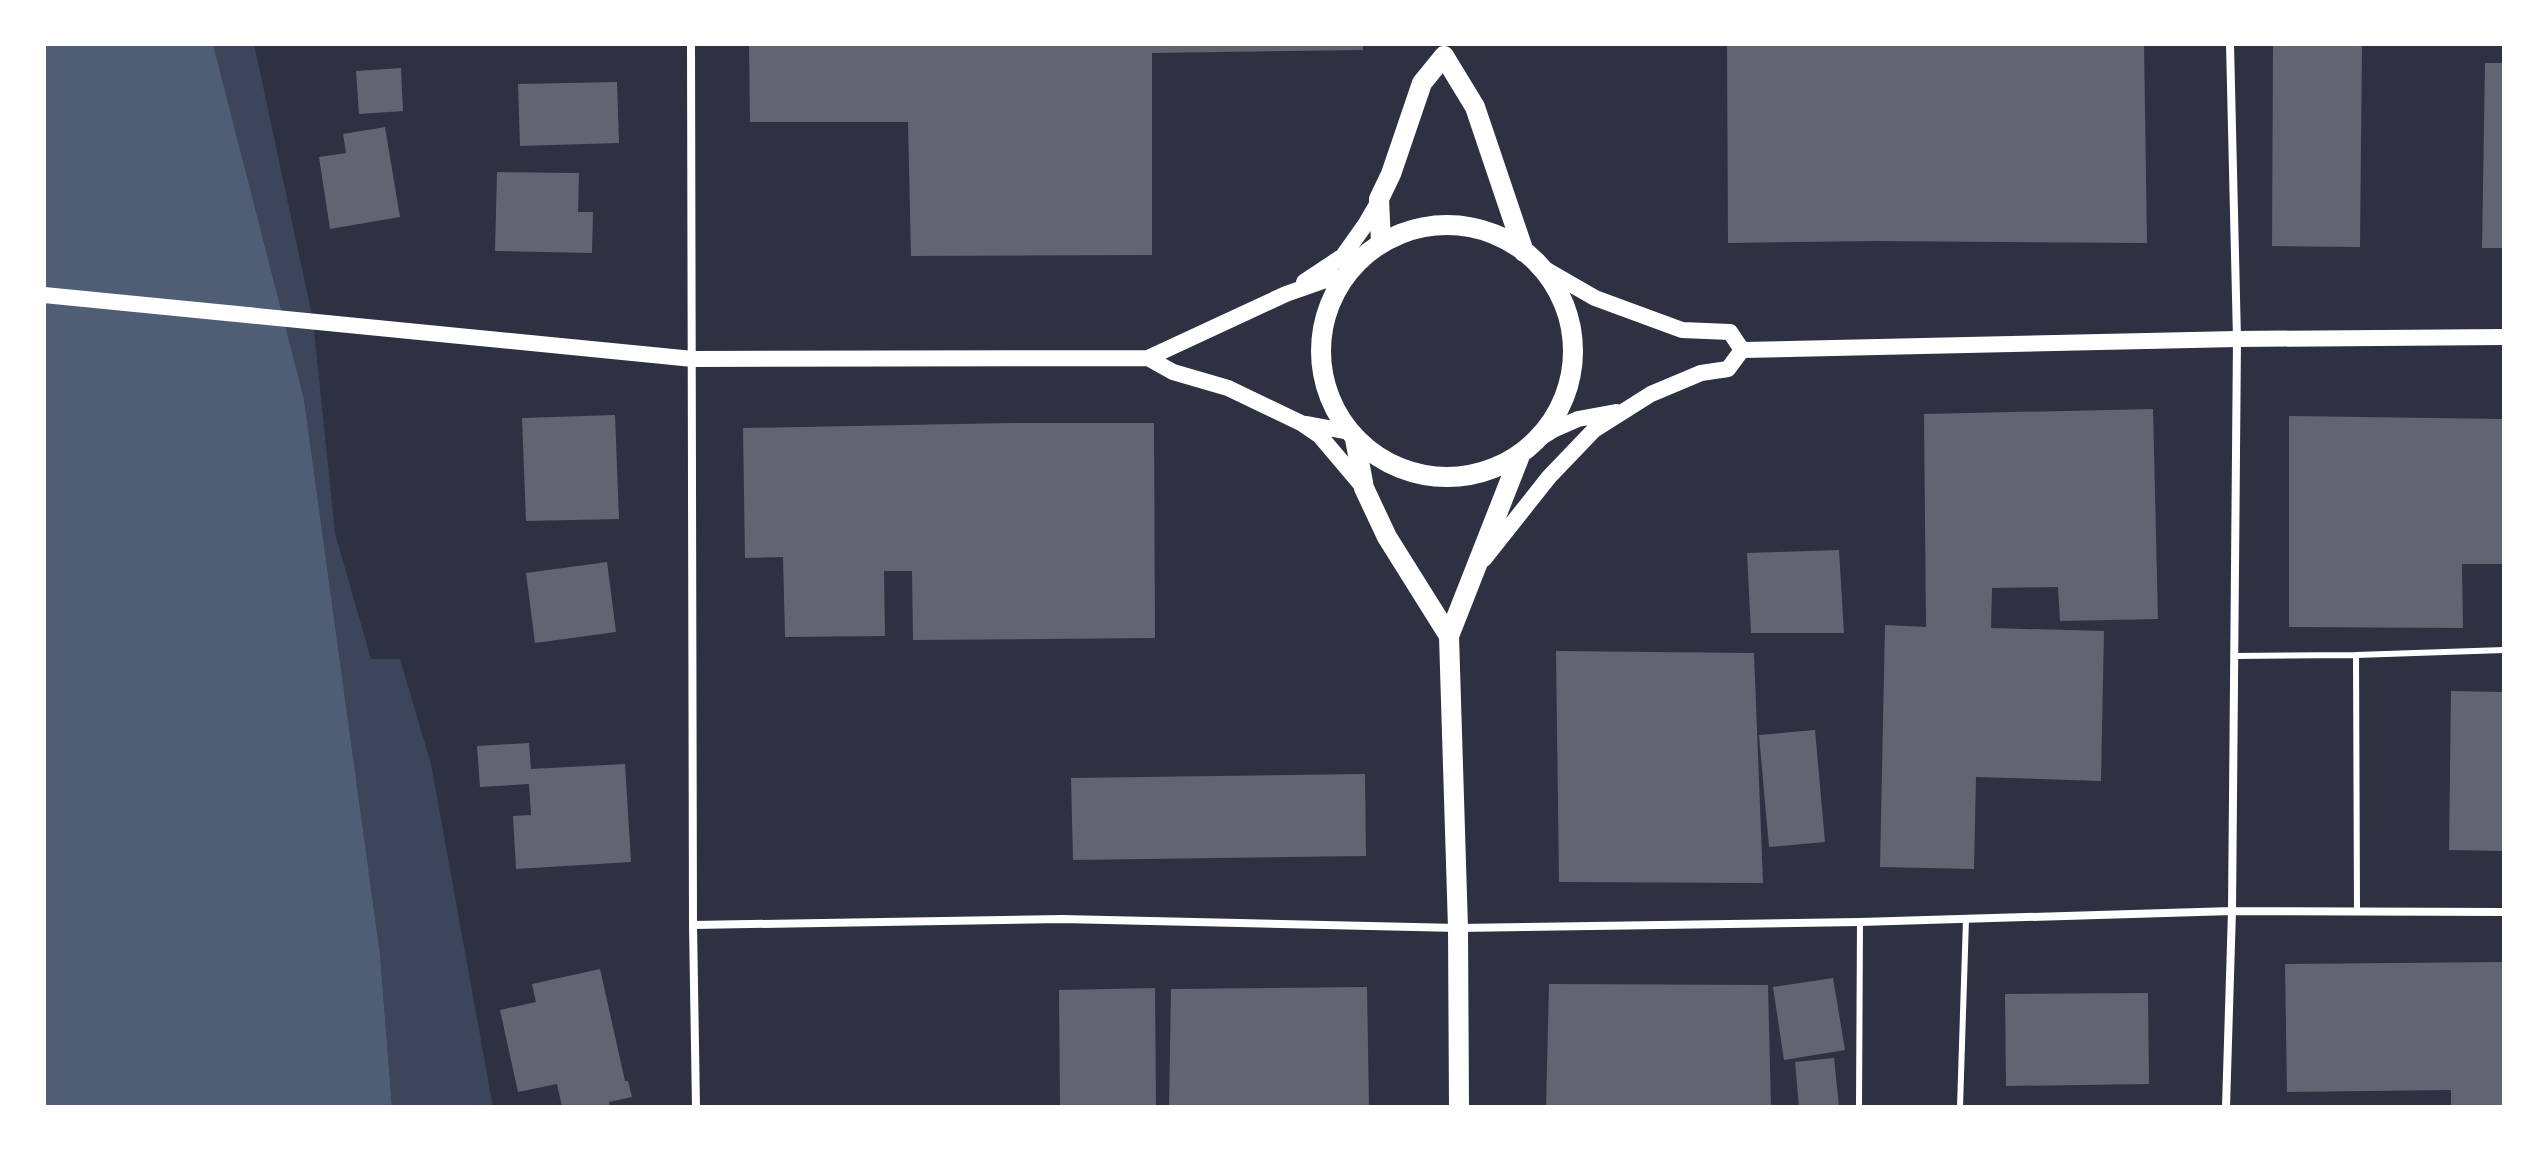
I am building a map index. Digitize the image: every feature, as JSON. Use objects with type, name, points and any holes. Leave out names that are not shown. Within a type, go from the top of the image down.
[{"type":"main road","points":[[1286,294],[1343,256],[1365,225],[1391,174],[1422,83],[1444,50],[1475,107],[1524,252]]},
{"type":"main road","points":[[1379,199],[1381,243]]},
{"type":"main road","points":[[1449,636],[1387,537],[1364,488],[1352,435],[1328,395],[1320,355],[1327,313],[1345,276],[1361,258],[1381,243],[1413,229],[1449,225],[1484,230],[1516,245],[1543,268],[1595,298],[1682,330],[1730,332],[1742,350]]},
{"type":"main road","points":[[1459,1107],[1458,928],[1449,636],[1525,451],[1568,393],[1574,349],[1566,306],[1543,268]]},
{"type":"main road","points":[[44,295],[693,359],[1148,358],[1286,294],[1345,276]]},
{"type":"main road","points":[[1742,350],[2237,339],[2504,337]]},
{"type":"main road","points":[[1473,572],[1549,477],[1594,430],[1651,394],[1701,373],[1728,369],[1742,350]]},
{"type":"main road","points":[[1148,358],[1173,372],[1228,388],[1301,423],[1320,436],[1364,488]]},
{"type":"main road","points":[[1301,423],[1352,435],[1383,461],[1416,475],[1451,479],[1486,473],[1525,451],[1553,430],[1578,419],[1625,410]]},
{"type":"street","points":[[691,44],[696,1107]]},
{"type":"street","points":[[2226,1107],[2232,911],[2237,339],[2230,44]]},
{"type":"street","points":[[693,925],[1062,919],[1458,928],[1860,922],[2232,911],[2504,912]]},
{"type":"lane","points":[[2234,656],[2504,650]]},
{"type":"lane","points":[[2356,655],[2357,911]]},
{"type":"lane","points":[[1960,1107],[1966,919]]},
{"type":"lane","points":[[1859,1107],[1860,922]]},
{"type":"shaded area","points":[[44,44],[213,44],[304,399],[380,954],[392,1107],[44,1107]]},
{"type":"shaded area","points":[[213,44],[254,44],[313,320],[335,533],[371,659],[400,659],[431,764],[493,1107],[392,1107],[380,954],[304,399]]},
{"type":"building","points":[[749,44],[1363,44],[1363,50],[1152,53],[1152,255],[911,256],[908,122],[750,122]]},
{"type":"building","points":[[2144,44],[2147,243],[1728,243],[1727,45]]},
{"type":"building","points":[[2273,44],[2362,44],[2360,247],[2272,246]]},
{"type":"building","points":[[2485,63],[2504,63],[2504,248],[2482,248]]},
{"type":"building","points":[[401,68],[403,111],[359,114],[356,71]]},
{"type":"building","points":[[617,82],[619,143],[520,146],[518,84]]},
{"type":"building","points":[[385,127],[400,217],[330,229],[319,157],[346,153],[343,134]]},
{"type":"building","points":[[497,172],[579,173],[578,212],[593,212],[592,253],[495,251]]},
{"type":"building","points":[[2153,409],[2158,619],[2060,621],[2058,587],[1992,588],[1991,628],[2104,631],[2101,781],[1976,777],[1974,869],[1880,867],[1885,625],[1926,627],[1924,414]]},
{"type":"building","points":[[615,415],[619,519],[526,521],[522,418]]},
{"type":"building","points":[[2289,416],[2504,419],[2504,564],[2462,564],[2463,628],[2289,627]]},
{"type":"building","points":[[1154,423],[1155,638],[913,640],[912,571],[884,571],[885,636],[785,637],[783,557],[745,558],[743,428]]},
{"type":"building","points":[[1839,550],[1844,633],[1751,633],[1747,553]]},
{"type":"building","points":[[607,562],[616,632],[535,643],[526,573]]},
{"type":"building","points":[[1556,651],[1754,653],[1763,883],[1559,882]]},
{"type":"building","points":[[2451,691],[2504,692],[2504,851],[2449,850]]},
{"type":"building","points":[[1815,730],[1825,842],[1769,847],[1759,735]]},
{"type":"building","points":[[529,743],[531,769],[625,764],[631,862],[516,869],[513,816],[531,815],[529,784],[480,787],[477,746]]},
{"type":"building","points":[[1365,774],[1366,856],[1073,860],[1071,778]]},
{"type":"building","points":[[2504,962],[2504,1107],[2451,1107],[2451,1090],[2287,1092],[2285,964]]},
{"type":"building","points":[[600,969],[625,1081],[628,1081],[632,1097],[609,1102],[610,1107],[562,1107],[557,1084],[518,1092],[500,1010],[536,1002],[532,984]]},
{"type":"building","points":[[1833,978],[1845,1050],[1784,1060],[1773,987]]},
{"type":"building","points":[[1549,984],[1768,985],[1771,1107],[1546,1107]]},
{"type":"building","points":[[1367,987],[1369,1107],[1169,1107],[1171,989]]},
{"type":"building","points":[[1155,988],[1156,1107],[1060,1107],[1059,990]]},
{"type":"building","points":[[2148,993],[2149,1084],[2006,1086],[2005,994]]},
{"type":"building","points":[[1834,1058],[1839,1107],[1799,1107],[1795,1062]]}]
